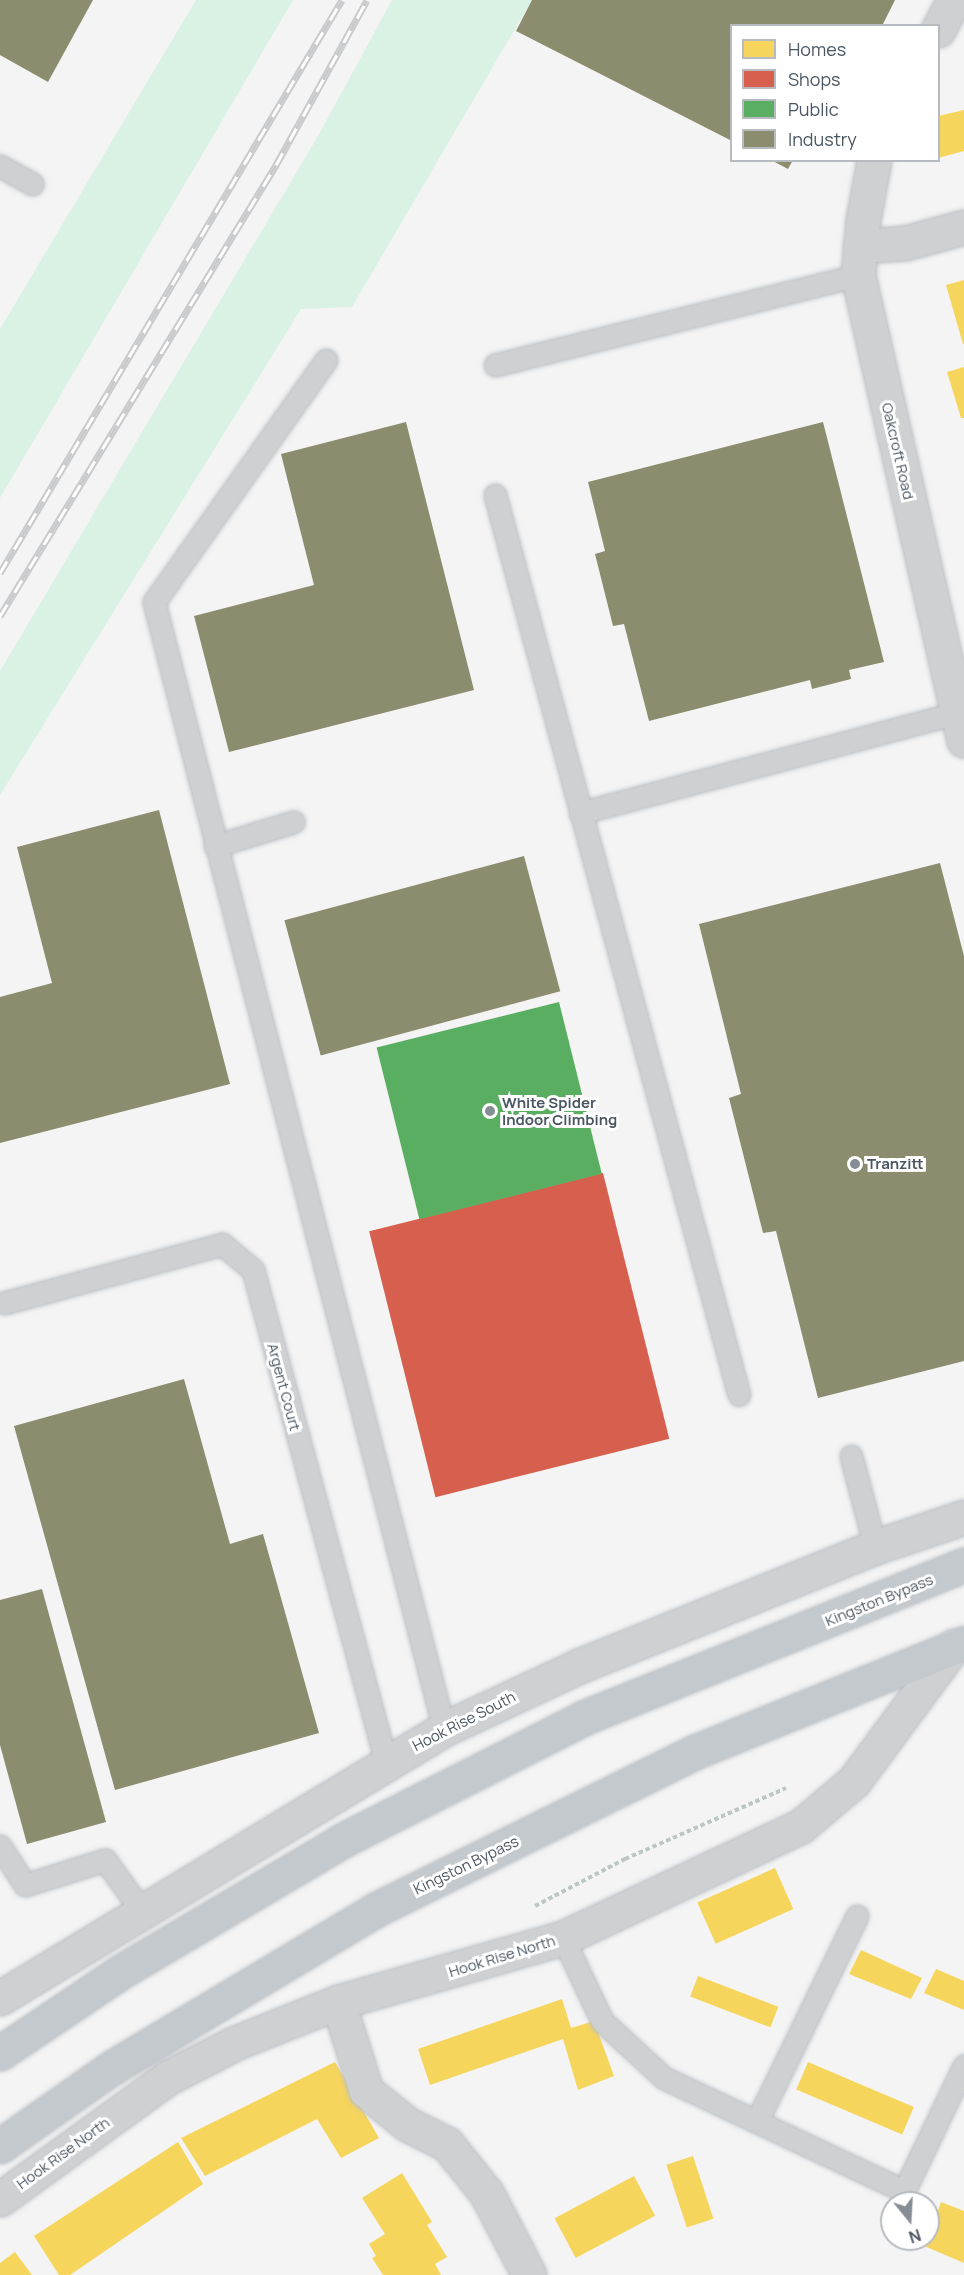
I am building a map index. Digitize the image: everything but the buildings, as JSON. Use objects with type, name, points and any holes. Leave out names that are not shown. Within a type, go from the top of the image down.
[{"type":"highway","name":"Kingston Bypass","points":[[0,2053],[122,1971],[345,1839],[583,1718],[964,1566]]},
{"type":"highway","name":"Kingston Bypass","points":[[0,2146],[113,2067],[375,1910],[697,1751],[959,1645]]},
{"type":"street","points":[[940,28],[954,0]]},
{"type":"street","name":"Oakcroft Road","points":[[874,162],[859,261],[960,727]]},
{"type":"street","points":[[859,261],[905,243],[964,227]]},
{"type":"street","name":"Hook Rise South","points":[[0,1998],[386,1762],[444,1729],[579,1666],[875,1547],[964,1517]]},
{"type":"street","name":"Hook Rise North","points":[[0,2199],[167,2078],[235,2043],[338,2002],[563,1938],[801,1826],[854,1781],[959,1645]]},
{"type":"street","points":[[338,2002],[366,2091],[407,2124],[447,2144],[487,2194],[529,2275]]},
{"type":"lane","points":[[0,166],[32,184]]},
{"type":"lane","points":[[495,365],[859,261]]},
{"type":"lane","points":[[326,360],[154,602],[444,1729]]},
{"type":"lane","points":[[495,495],[739,1395]]},
{"type":"lane","points":[[580,813],[960,727]]},
{"type":"lane","points":[[215,846],[293,822]]},
{"type":"lane","name":"Argent Court","points":[[4,1303],[222,1244],[253,1270],[386,1762]]},
{"type":"lane","points":[[851,1456],[875,1547]]},
{"type":"lane","points":[[0,1846],[25,1885],[105,1860],[142,1911]]},
{"type":"lane","points":[[758,2119],[857,1916]]},
{"type":"lane","points":[[563,1938],[602,2021],[664,2078],[758,2119],[904,2190],[964,2066]]},
{"type":"path","points":[[531,1908],[625,1859],[777,1793]]},
{"type":"green space","points":[[196,0],[293,0],[0,498],[0,329]]},
{"type":"green space","points":[[392,0],[532,0],[352,307],[301,309],[0,795],[0,671],[318,136]]},
{"type":"railway","points":[[0,573],[342,0]]},
{"type":"railway","points":[[0,616],[276,165],[367,0]]},
{"type":"place","name":"White Spider Indoor Climbing","points":[[490,1111]]},
{"type":"place","name":"Tranzitt","points":[[855,1164]]}]
